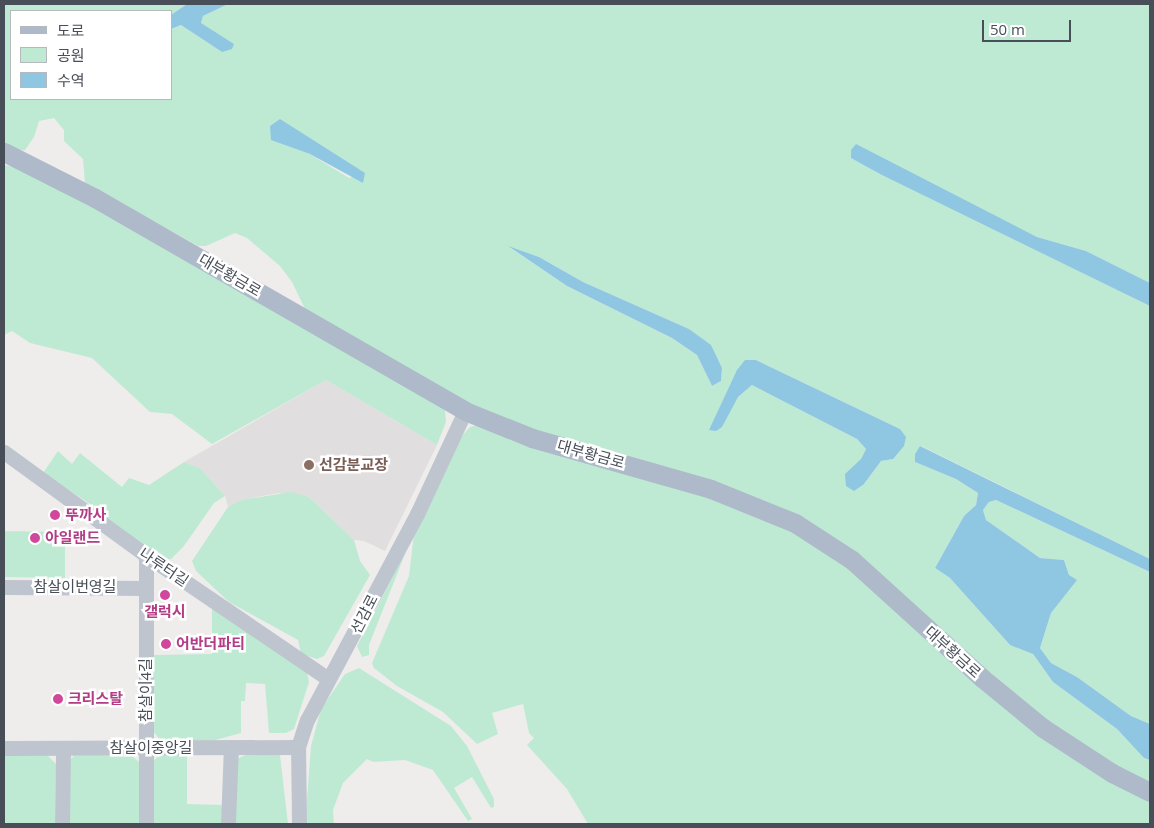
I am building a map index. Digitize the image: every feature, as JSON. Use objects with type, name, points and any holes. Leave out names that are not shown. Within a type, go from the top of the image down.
[{"type":"main road","name":"대부황금로","points":[[4,152],[103,202],[465,411],[532,438],[711,489],[795,523],[852,560],[982,678],[1043,728],[1112,773],[1150,792]]},
{"type":"street","name":"선감로","points":[[299,824],[298,747],[327,678],[345,653],[417,514],[465,411]]},
{"type":"street","name":"나루터길","points":[[4,452],[146,555],[327,678]]},
{"type":"street","name":"참살이4길","points":[[146,555],[146,824]]},
{"type":"street","name":"참살이번영길","points":[[4,587],[146,588]]},
{"type":"street","points":[[228,824],[230,746]]},
{"type":"street","name":"참살이중앙길","points":[[4,748],[298,747]]},
{"type":"street","points":[[62,748],[62,824]]},
{"type":"shaded area","name":"선감분교장","points":[[326,380],[437,445],[385,551],[364,541],[354,540],[309,497],[278,493],[241,500],[228,507],[225,496],[200,468],[184,462]]},
{"type":"green space","points":[[4,4],[187,4],[172,14],[172,10],[10,10],[10,100],[172,100],[172,29],[181,25],[222,52],[215,33],[201,23],[203,16],[228,4],[1150,4],[1150,283],[1086,251],[1037,237],[851,150],[851,158],[1150,306],[1150,559],[921,446],[915,454],[915,462],[956,479],[978,493],[976,505],[964,516],[935,568],[950,578],[1010,645],[1032,653],[1053,682],[1117,729],[1144,758],[1150,760],[1150,785],[1083,750],[1029,710],[821,531],[545,436],[477,409],[306,311],[292,282],[280,266],[247,238],[235,233],[206,246],[198,246],[85,183],[83,159],[64,141],[64,130],[54,118],[39,121],[34,137],[25,150],[16,151],[4,146]],"holes":[[[271,139],[364,173],[349,178],[310,154]],[[509,247],[539,257],[583,282],[689,329],[715,357],[722,368],[721,381],[712,386],[697,355],[672,338],[567,286]],[[756,360],[900,429],[893,459],[881,461],[864,484],[861,459],[866,449],[857,439],[752,385],[738,397]]]},
{"type":"green space","points":[[4,165],[27,170],[438,401],[445,410],[446,422],[437,445],[326,380],[212,444],[172,414],[150,412],[92,358],[30,343],[12,331],[4,335]]},
{"type":"green space","points":[[481,424],[743,505],[846,561],[964,669],[1150,799],[1150,824],[588,824],[567,789],[527,745],[534,738],[529,733],[523,704],[492,713],[498,734],[477,744],[443,712],[397,686],[374,668],[372,663],[409,576],[414,533],[447,460],[470,427]]},
{"type":"green space","points":[[58,451],[72,464],[80,453],[122,487],[129,478],[149,485],[184,462],[200,468],[225,496],[214,503],[184,546],[171,559],[161,561],[108,524],[105,514],[43,473]]},
{"type":"green space","points":[[291,492],[309,497],[354,540],[360,561],[370,575],[324,656],[317,659],[301,654],[298,640],[229,602],[196,571],[192,561],[228,507],[241,500]]},
{"type":"green space","points":[[996,500],[1150,572],[1150,724],[1131,716],[1077,677],[1051,663],[1040,648],[1051,613],[1069,575],[1064,560],[1040,558],[986,520],[983,510],[989,502]]},
{"type":"green space","points":[[4,531],[65,532],[65,578],[4,577]]},
{"type":"green space","points":[[407,549],[369,645],[369,655],[362,657],[357,646]]},
{"type":"green space","points":[[212,608],[307,672],[309,682],[294,729],[286,733],[269,733],[265,684],[246,683],[245,701],[241,701],[241,733],[208,742],[161,741],[153,731],[152,655],[212,654]]},
{"type":"green space","points":[[359,668],[451,726],[467,746],[494,799],[494,807],[491,808],[472,777],[454,788],[472,819],[468,821],[433,770],[405,760],[373,762],[367,759],[343,783],[333,810],[334,824],[305,824],[311,746],[321,709],[345,674]]},
{"type":"green space","points":[[248,754],[280,755],[288,824],[234,824],[237,759]]},
{"type":"green space","points":[[4,755],[47,755],[56,764],[55,824],[4,824]]},
{"type":"green space","points":[[131,755],[139,762],[140,824],[67,824],[67,762],[74,756]]},
{"type":"green space","points":[[160,755],[187,755],[187,804],[225,805],[225,824],[151,824],[151,763]]},
{"type":"water","points":[[187,4],[228,4],[203,16],[201,23],[234,44],[232,49],[222,52],[181,25],[172,29],[172,14]]},
{"type":"water","points":[[280,119],[365,173],[363,183],[310,154],[271,140],[270,126]]},
{"type":"water","points":[[856,144],[1037,237],[1086,251],[1150,283],[1150,306],[851,158],[851,150]]},
{"type":"water","points":[[508,246],[539,257],[583,282],[689,329],[711,345],[722,368],[721,381],[712,386],[697,355],[672,338],[567,286]]},
{"type":"water","points":[[745,360],[756,360],[900,429],[906,437],[904,446],[893,459],[881,461],[864,484],[854,491],[846,486],[845,474],[861,459],[866,449],[857,439],[752,385],[738,397],[722,427],[716,431],[709,430],[737,370]]},
{"type":"water","points":[[920,446],[1150,559],[1150,572],[996,500],[989,502],[983,510],[986,520],[1040,558],[1064,560],[1069,575],[1077,580],[1051,613],[1040,648],[1051,663],[1077,677],[1131,716],[1150,724],[1150,760],[1144,758],[1117,729],[1053,682],[1033,654],[1010,645],[950,578],[935,568],[964,516],[976,505],[978,493],[956,479],[915,462],[915,454]]},
{"type":"place","name":"선감분교장","points":[[309,465]]},
{"type":"place","name":"뚜까사","points":[[55,515]]},
{"type":"place","name":"아일랜드","points":[[35,538]]},
{"type":"place","name":"갤럭시","points":[[165,595]]},
{"type":"place","name":"어반더파티","points":[[166,644]]},
{"type":"place","name":"크리스탈","points":[[58,699]]}]
